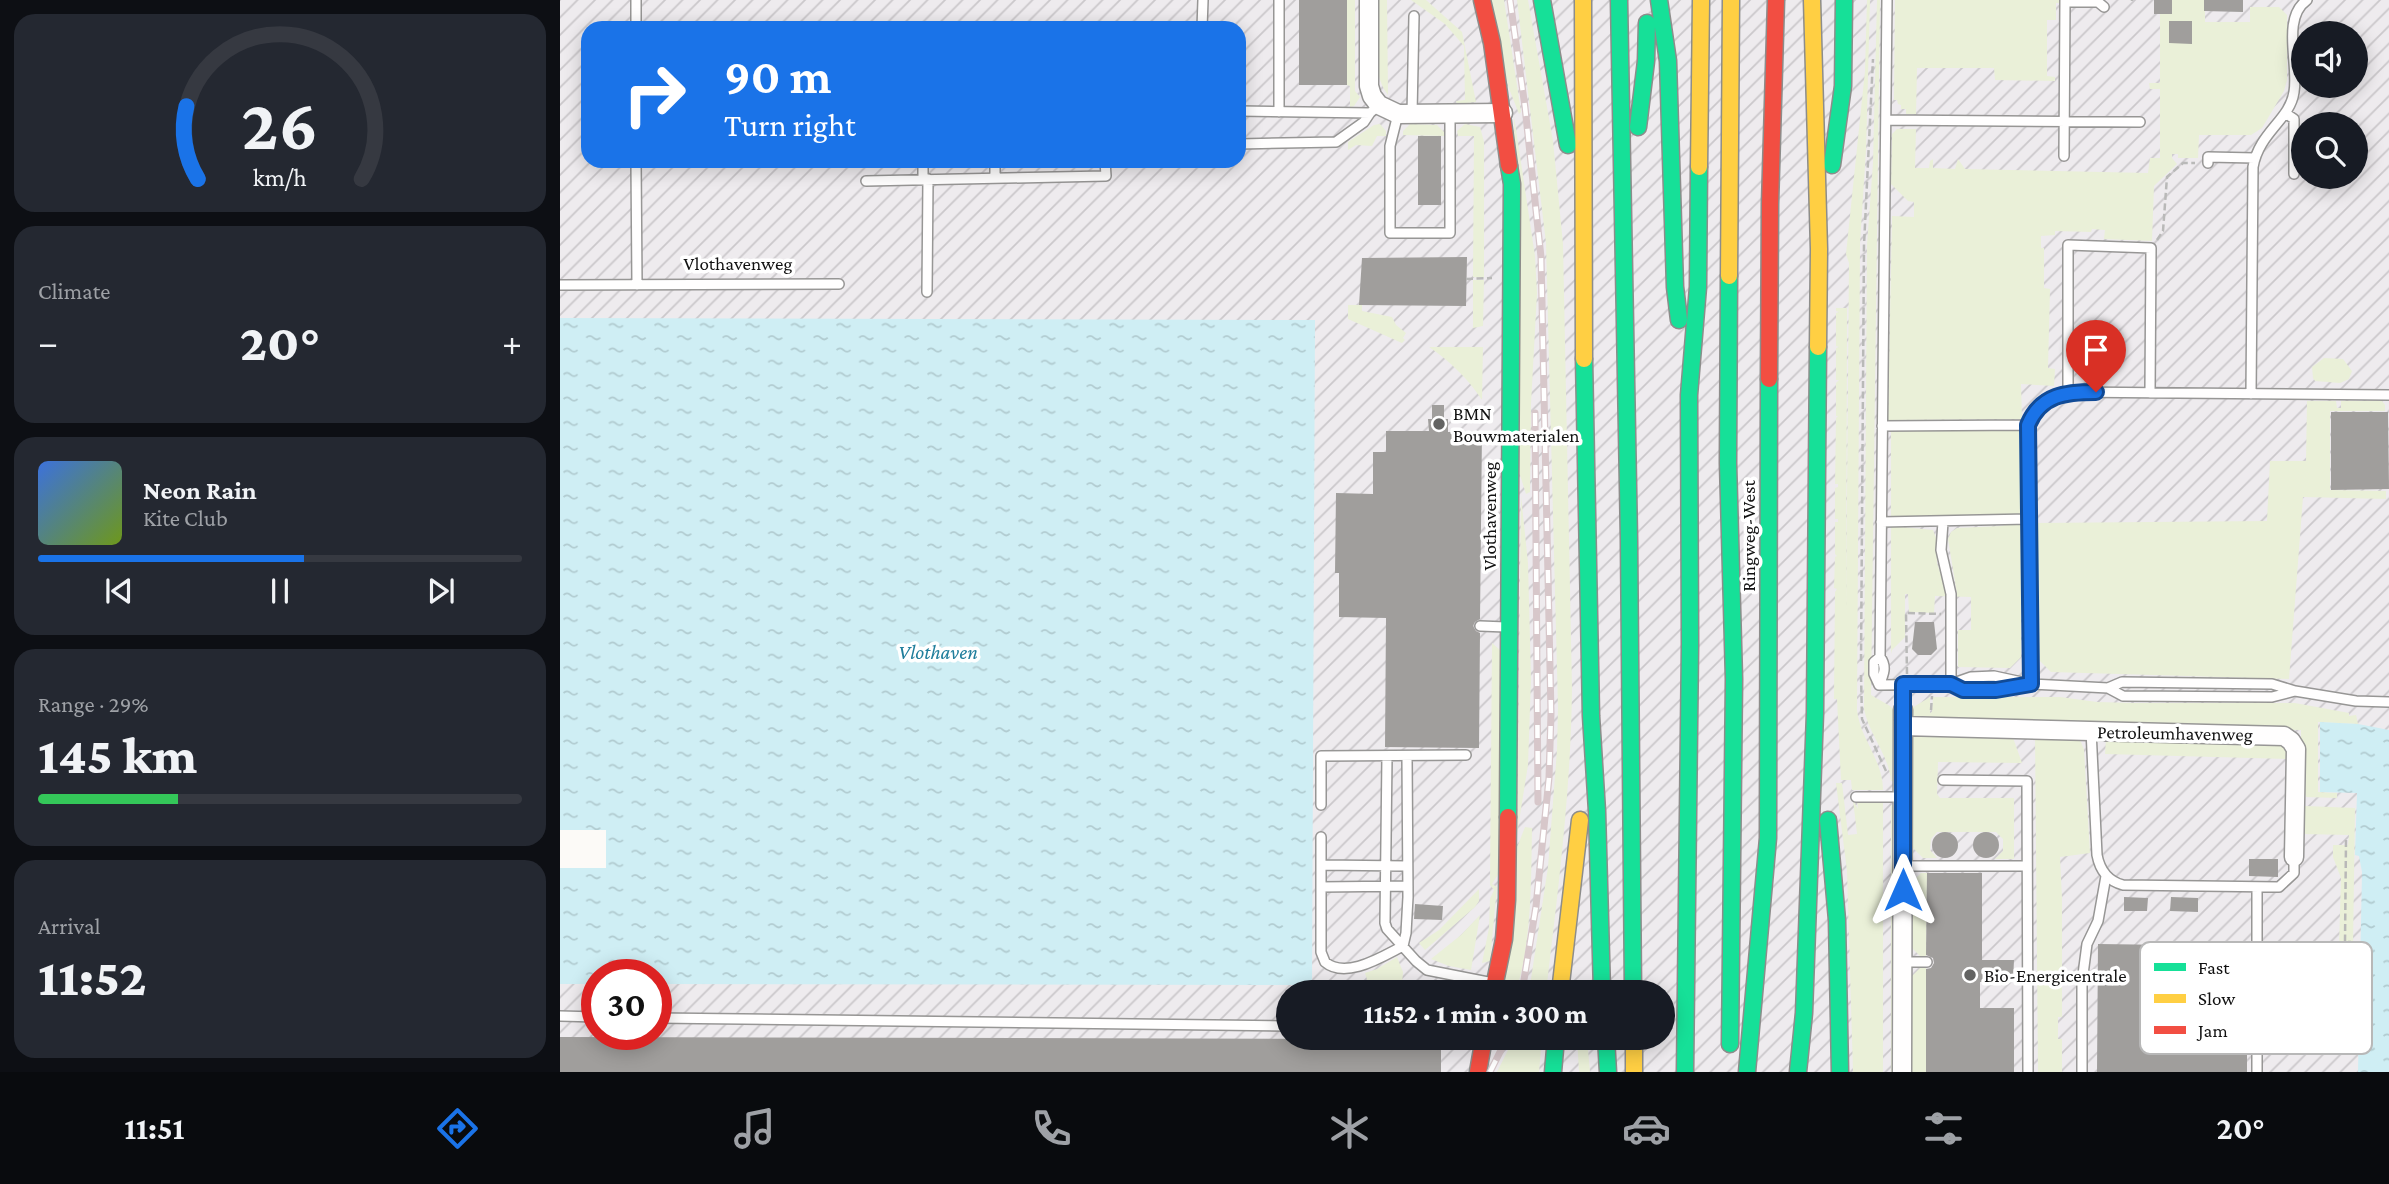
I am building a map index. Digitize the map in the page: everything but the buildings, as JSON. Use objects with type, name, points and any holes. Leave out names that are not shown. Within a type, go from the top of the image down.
[{"type":"main road","name":"Vlothavenweg","points":[[1482,0],[1492,43],[1512,184],[1507,900],[1504,939],[1496,980]]},
{"type":"main road","points":[[1542,0],[1569,148],[1582,255]]},
{"type":"main road","points":[[1583,0],[1582,255],[1591,716],[1597,811],[1602,980]]},
{"type":"main road","points":[[1619,0],[1630,554],[1633,980]]},
{"type":"main road","points":[[1624,245],[1646,61],[1648,0]]},
{"type":"main road","points":[[1659,0],[1668,61],[1675,287],[1689,395]]},
{"type":"main road","points":[[1685,1072],[1690,643],[1689,395],[1698,287],[1701,0]]},
{"type":"main road","name":"Ringweg-West","points":[[1729,1058],[1734,679],[1728,530],[1731,0]]},
{"type":"main road","name":"Ringweg-West","points":[[1747,1072],[1769,838],[1770,204],[1776,0]]},
{"type":"main road","points":[[1798,1072],[1804,1013],[1815,713],[1819,249],[1812,0]]},
{"type":"main road","points":[[1819,249],[1843,86],[1844,0]]},
{"type":"main road","points":[[1757,81],[1770,204]]},
{"type":"main road","points":[[1717,786],[1728,530]]},
{"type":"main road","points":[[1815,713],[1837,920],[1840,1072]]},
{"type":"main road","points":[[1561,980],[1591,716]]},
{"type":"main road","points":[[1769,838],[1769,1003]]},
{"type":"main road","points":[[1478,1072],[1482,1050]]},
{"type":"main road","points":[[1553,1072],[1555,1050]]},
{"type":"main road","points":[[1607,1050],[1608,1072]]},
{"type":"main road","points":[[1634,1050],[1634,1072]]},
{"type":"street","points":[[1369,0],[1369,86],[1374,109],[1405,114],[1503,113]]},
{"type":"street","points":[[1902,1072],[1903,718]]},
{"type":"street","name":"Petroleumhavenweg","points":[[1903,718],[2091,730],[2279,735],[2288,738],[2296,749],[2294,857]]},
{"type":"lane","points":[[636,0],[636,21]]},
{"type":"lane","points":[[1202,21],[1203,0]]},
{"type":"lane","points":[[1279,0],[1279,112]]},
{"type":"lane","points":[[1887,0],[1880,657],[1874,662],[1874,674],[1880,685],[1951,684],[1971,677],[1994,676],[2031,684],[2108,688],[2122,682],[2273,684],[2295,691],[2356,701],[2389,702]]},
{"type":"lane","points":[[2251,394],[2255,158],[2261,143],[2285,113],[2295,90],[2293,20],[2298,8],[2307,0]]},
{"type":"lane","points":[[2064,156],[2065,1],[2098,2],[2104,7]]},
{"type":"lane","points":[[1414,16],[1405,114],[1390,146],[1390,233],[1450,233],[1450,114]]},
{"type":"lane","points":[[1246,111],[1374,109]]},
{"type":"lane","points":[[1246,144],[1336,142],[1364,122],[1374,109]]},
{"type":"lane","points":[[2285,113],[2291,117]]},
{"type":"lane","points":[[1886,120],[2140,122]]},
{"type":"lane","points":[[2208,163],[2208,157],[2255,158]]},
{"type":"lane","points":[[636,168],[637,285]]},
{"type":"lane","points":[[924,168],[927,292]]},
{"type":"lane","points":[[995,168],[995,178]]},
{"type":"lane","points":[[866,181],[1106,176],[1105,168]]},
{"type":"lane","points":[[2068,392],[2067,245],[2151,248],[2151,393]]},
{"type":"lane","name":"Vlothavenweg","points":[[560,285],[839,284]]},
{"type":"lane","points":[[2031,684],[2028,425],[2042,404],[2068,392],[2389,395]]},
{"type":"lane","points":[[1882,426],[2028,425]]},
{"type":"lane","points":[[1881,522],[2029,519]]},
{"type":"lane","points":[[1943,522],[1941,550],[1951,594],[1951,684]]},
{"type":"lane","points":[[1480,626],[1509,627]]},
{"type":"lane","points":[[1903,718],[1905,684]]},
{"type":"lane","points":[[1951,684],[1963,690],[1985,690],[2031,684]]},
{"type":"lane","points":[[2091,730],[2097,855],[2098,863],[2106,876],[2123,885],[2257,887],[2257,942]]},
{"type":"lane","points":[[1403,946],[1408,886],[1407,755]]},
{"type":"lane","points":[[1321,805],[1321,756],[1466,755]]},
{"type":"lane","points":[[1387,756],[1385,923],[1391,935],[1427,970],[1464,980]]},
{"type":"lane","points":[[1943,780],[2027,781],[2028,1072]]},
{"type":"lane","points":[[1856,797],[1903,797]]},
{"type":"lane","points":[[1321,837],[1321,952],[1329,966],[1358,966],[1403,946]]},
{"type":"lane","name":"Petroleumhavenweg","points":[[2257,887],[2279,887],[2294,873],[2294,857]]},
{"type":"lane","points":[[1321,865],[1407,866]]},
{"type":"lane","points":[[1903,866],[2026,866]]},
{"type":"lane","points":[[2082,1072],[2082,982],[2087,944],[2098,922],[2106,876]]},
{"type":"lane","points":[[1321,887],[1408,886]]},
{"type":"lane","points":[[1903,962],[1927,962]]},
{"type":"lane","points":[[560,1016],[581,1017]]},
{"type":"lane","points":[[672,1017],[1276,1026]]},
{"type":"lane","points":[[2257,1054],[2257,1072]]},
{"type":"path","points":[[2151,248],[2163,231],[2167,177],[2183,163],[2208,163]]},
{"type":"path","points":[[1466,279],[1492,278]]},
{"type":"path","points":[[1905,684],[1906,613],[1951,614]]},
{"type":"path","points":[[2346,839],[2345,942],[2351,942]]},
{"type":"shaded area","points":[[560,0],[2389,0],[2389,1072],[560,1072]]},
{"type":"green space","points":[[1347,0],[1355,0],[1355,91],[1360,97],[1354,106],[1350,107],[1350,86],[1347,85]]},
{"type":"green space","points":[[1377,0],[1387,0],[1388,95],[1382,86],[1377,63]]},
{"type":"green space","points":[[1411,0],[1426,0],[1462,32],[1476,102],[1457,104],[1456,101],[1465,100],[1464,46],[1445,24]]},
{"type":"green space","points":[[1491,0],[1504,0],[1521,112],[1519,114],[1508,86]]},
{"type":"green space","points":[[1517,0],[1528,0],[1553,141],[1563,244],[1572,688],[1566,802],[1547,980],[1531,980],[1548,867],[1558,708],[1546,243]]},
{"type":"green space","points":[[1867,0],[1870,0],[1866,150],[1860,243],[1857,710],[1862,731],[1879,769],[1883,790],[1852,790],[1851,780],[1841,780],[1837,699],[1834,699],[1837,589],[1834,588],[1837,556],[1835,522],[1838,522],[1838,519],[1835,519],[1835,488],[1838,487],[1838,484],[1835,484],[1838,416],[1836,383],[1839,380],[1836,380],[1836,348],[1839,347],[1836,346],[1836,313],[1839,312],[1836,308],[1847,308],[1846,618],[1849,263],[1846,254],[1865,71]]},
{"type":"green space","points":[[1877,0],[1880,0],[1871,695],[1894,710],[1895,781],[1891,781],[1887,762],[1864,709],[1867,245],[1873,163]]},
{"type":"green space","points":[[1895,0],[2060,0],[2060,3],[2056,3],[2056,20],[2047,20],[2047,76],[2055,77],[2055,81],[1995,80],[1994,68],[1917,68],[1916,114],[1906,114],[1906,109],[1901,109],[1901,105],[1894,100]]},
{"type":"green space","points":[[2172,0],[2205,0],[2205,22],[2250,22],[2250,7],[2279,7],[2287,15],[2287,80],[2284,91],[2262,128],[2251,135],[2199,135],[2198,158],[2178,158],[2178,154],[2172,154],[2177,164],[2154,186],[2152,241],[2104,239],[2105,230],[2092,229],[2091,232],[2055,231],[2055,235],[2041,236],[2041,248],[2044,248],[2044,288],[2050,289],[2048,368],[2055,369],[2054,386],[2021,384],[2022,419],[1888,420],[1892,216],[1914,217],[1914,202],[1908,201],[1891,184],[1892,134],[1897,129],[1916,129],[1915,168],[1929,168],[1933,159],[1933,168],[1955,169],[1958,159],[1965,169],[2148,173],[2150,158],[2160,158],[2160,89],[2150,89],[2149,83],[2160,83],[2160,14]]},
{"type":"green space","points":[[1514,116],[1535,256],[1537,293],[1530,492],[1526,494],[1519,472]]},
{"type":"green space","points":[[1380,124],[1386,131],[1386,136],[1377,136],[1372,146],[1356,145],[1348,150],[1348,142]]},
{"type":"green space","points":[[1410,124],[1437,125],[1444,132],[1444,136],[1403,135],[1403,131]]},
{"type":"green space","points":[[1465,124],[1480,127],[1484,142],[1484,278],[1473,277],[1474,136],[1458,136],[1457,131]]},
{"type":"green space","points":[[1473,280],[1484,280],[1483,326],[1473,328]]},
{"type":"green space","points":[[1348,305],[1362,305],[1362,311],[1392,317],[1396,325],[1406,333],[1403,338],[1405,340],[1402,343],[1348,319]]},
{"type":"green space","points":[[1429,347],[1483,347],[1482,400],[1458,371]]},
{"type":"green space","points":[[2324,358],[2343,359],[2352,371],[2349,379],[2340,383],[2315,381],[2312,367]]},
{"type":"green space","points":[[2307,401],[2336,401],[2337,408],[2341,408],[2341,401],[2382,401],[2385,411],[2330,411],[2330,490],[2386,491],[2386,499],[2303,497],[2289,679],[2051,672],[2040,661],[2037,653],[2036,523],[2267,521],[2270,461],[2306,461]]},
{"type":"green space","points":[[2007,427],[2022,428],[2021,516],[1891,518],[1891,430],[2000,430]]},
{"type":"green space","points":[[1521,496],[1528,563],[1531,679],[1528,765],[1517,834]]},
{"type":"green space","points":[[2021,521],[2021,657],[2010,668],[1958,667],[1958,630],[1971,630],[1971,597],[1935,596],[1934,613],[1909,612],[1908,594],[1905,594],[1905,637],[1891,654],[1891,526],[1933,530],[1937,563],[1947,593],[1957,594],[1948,539],[1951,532],[1957,528],[2001,526]]},
{"type":"green space","points":[[1492,643],[1500,650],[1499,873],[1492,884],[1497,887],[1490,961],[1482,963],[1489,928],[1490,899],[1494,890],[1490,885]]},
{"type":"green space","points":[[1930,697],[1930,713],[1933,697],[2060,697],[2134,703],[2295,703],[2349,713],[2349,716],[2356,715],[2358,724],[2318,722],[2318,792],[2337,793],[2337,798],[2306,797],[2301,794],[2301,730],[1912,721],[1912,708]]},
{"type":"green space","points":[[1913,733],[2012,735],[2022,763],[1938,762],[1937,794],[1940,798],[2014,798],[2014,859],[1995,859],[2003,851],[2003,839],[1996,832],[1937,832],[1931,839],[1930,850],[1937,858],[1923,858],[1912,847]]},
{"type":"green space","points":[[2035,735],[2076,737],[2084,750],[2090,853],[2060,857],[2062,1017],[2058,1017],[2058,1039],[2062,1039],[2062,1072],[2038,1072]]},
{"type":"green space","points":[[2106,738],[2286,745],[2289,759],[2105,754]]},
{"type":"green space","points":[[1836,783],[1842,783],[1848,835],[1857,834],[1853,800],[1858,809],[1857,800],[1883,799],[1883,1072],[1853,1072],[1847,871]]},
{"type":"green space","points":[[1891,805],[1895,805],[1895,1072],[1891,1072]]},
{"type":"green space","points":[[2301,808],[2355,808],[2353,942],[2339,942],[2341,878],[2333,857],[2333,845],[2348,845],[2349,835],[2301,834]]},
{"type":"green space","points":[[1525,827],[1532,828],[1530,911],[1525,952],[1519,980],[1503,980],[1516,850]]},
{"type":"green space","points":[[1921,873],[1927,873],[1926,958],[1912,948],[1912,882]]},
{"type":"green space","points":[[1479,889],[1479,901],[1475,907],[1425,950],[1419,943],[1439,930]]},
{"type":"green space","points":[[1480,915],[1471,970],[1431,959],[1461,935]]},
{"type":"green space","points":[[1397,957],[1403,972],[1402,980],[1367,980],[1365,973]]},
{"type":"green space","points":[[1921,967],[1926,967],[1926,1072],[1912,1072],[1912,976]]},
{"type":"green space","points":[[1508,1050],[1541,1050],[1539,1072],[1497,1072]]},
{"type":"green space","points":[[1578,1050],[1588,1050],[1590,1072],[1579,1072]]},
{"type":"water","name":"Vlothaven","points":[[560,318],[1315,320],[1312,980],[1276,980],[1276,985],[672,984],[672,959],[581,959],[581,984],[560,984]]},
{"type":"water","points":[[2320,722],[2358,724],[2389,730],[2389,1072],[2358,1072],[2358,1054],[2372,1054],[2372,942],[2361,942],[2362,872],[2359,856],[2355,855],[2357,793],[2320,792]]},
{"type":"pier","points":[[560,830],[606,830],[606,868],[560,868]]},
{"type":"railway","points":[[1510,0],[1541,257],[1551,713],[1549,778],[1536,906],[1524,980]]},
{"type":"railway","points":[[1535,413],[1538,802]]},
{"type":"railway","points":[[1490,1072],[1501,1050]]},
{"type":"traffic: fast","points":[[1542,0],[1568,145]]},
{"type":"traffic: fast","points":[[1619,0],[1629,540],[1633,980]]},
{"type":"traffic: fast","points":[[1659,0],[1668,61],[1675,287],[1679,320]]},
{"type":"traffic: fast","points":[[1832,165],[1843,86],[1844,0]]},
{"type":"traffic: fast","points":[[1638,127],[1646,61],[1647,23]]},
{"type":"traffic: fast","points":[[1508,817],[1512,184],[1509,166]]},
{"type":"traffic: fast","points":[[1685,1072],[1690,644],[1689,395],[1698,287],[1699,167]]},
{"type":"traffic: fast","points":[[1729,276],[1728,463],[1734,679],[1730,1044]]},
{"type":"traffic: fast","points":[[1798,1072],[1804,1013],[1815,713],[1818,347]]},
{"type":"traffic: fast","points":[[1584,359],[1591,716],[1597,811],[1602,980]]},
{"type":"traffic: fast","points":[[1747,1072],[1768,838],[1769,379]]},
{"type":"traffic: fast","points":[[1828,820],[1837,920],[1840,1072]]},
{"type":"traffic: fast","points":[[1553,1072],[1555,1050]]},
{"type":"traffic: fast","points":[[1607,1050],[1608,1072]]},
{"type":"traffic: slow","points":[[1583,0],[1584,359]]},
{"type":"traffic: slow","points":[[1699,167],[1701,0]]},
{"type":"traffic: slow","points":[[1729,276],[1731,0]]},
{"type":"traffic: slow","points":[[1812,0],[1819,249],[1818,347]]},
{"type":"traffic: slow","points":[[1561,980],[1580,820]]},
{"type":"traffic: slow","points":[[1634,1050],[1634,1072]]},
{"type":"traffic: jam","points":[[1482,0],[1492,43],[1509,166]]},
{"type":"traffic: jam","points":[[1769,379],[1770,204],[1776,0]]},
{"type":"traffic: jam","points":[[1495,980],[1504,939],[1507,900],[1508,817]]},
{"type":"traffic: jam","points":[[1478,1072],[1482,1050]]},
{"type":"place","name":"BMN Bouwmaterialen","points":[[1439,424]]},
{"type":"place","name":"Bio-Energicentrale","points":[[1970,975]]},
{"type":"route","points":[[1903,890],[1903,684],[1951,684],[1963,690],[1996,690],[2031,684],[2028,425],[2036,410],[2050,398],[2068,392],[2096,392]]}]
